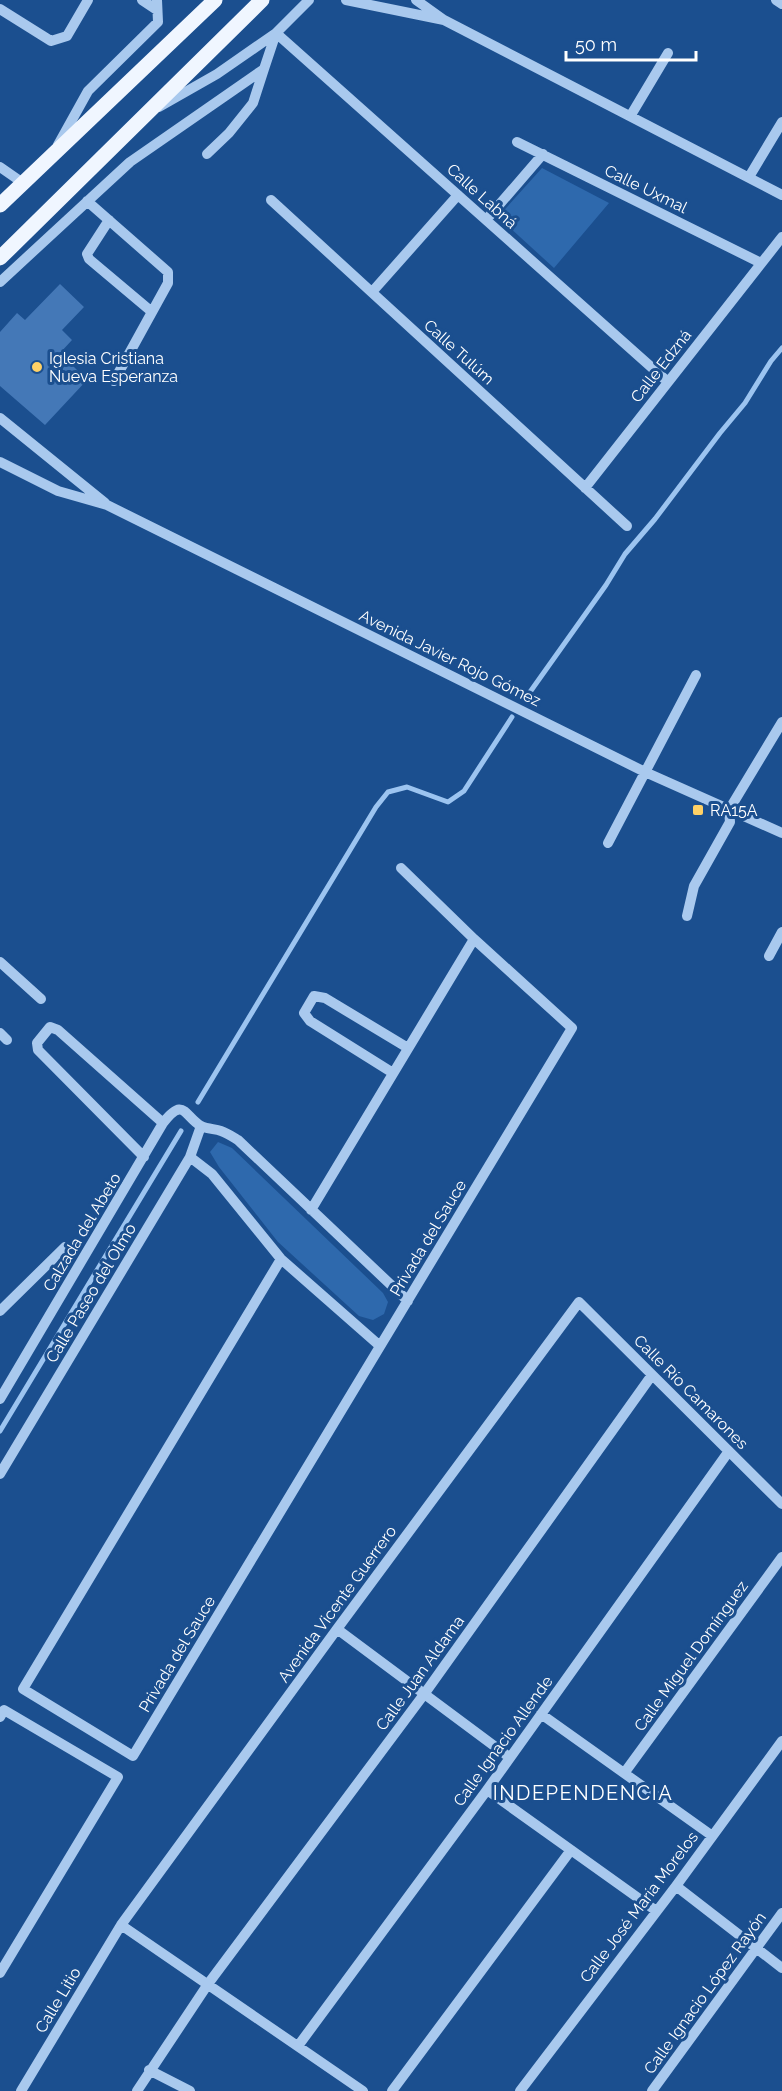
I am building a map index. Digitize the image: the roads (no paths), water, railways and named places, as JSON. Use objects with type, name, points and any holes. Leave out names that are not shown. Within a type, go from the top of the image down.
[{"type":"main road","points":[[0,205],[215,0]]},
{"type":"main road","points":[[0,258],[262,0]]},
{"type":"street","points":[[0,9],[51,41],[67,36],[88,0]]},
{"type":"street","points":[[53,153],[88,91],[158,22],[157,5],[142,0]]},
{"type":"street","points":[[143,116],[217,74],[276,33],[309,0]]},
{"type":"street","points":[[346,0],[444,20]]},
{"type":"street","points":[[416,0],[444,20],[782,195]]},
{"type":"street","points":[[776,0],[782,4]]},
{"type":"street","points":[[207,154],[229,133],[253,103],[276,33]]},
{"type":"street","name":"Calle Labná","points":[[276,33],[668,382]]},
{"type":"street","points":[[632,116],[668,53]]},
{"type":"street","points":[[0,282],[130,162],[264,69]]},
{"type":"street","points":[[749,177],[782,122]]},
{"type":"street","name":"Calle Uxmal","points":[[517,142],[761,262]]},
{"type":"street","points":[[486,220],[543,154]]},
{"type":"street","points":[[0,167],[23,183]]},
{"type":"street","points":[[372,292],[458,195]]},
{"type":"street","name":"Calle Tulúm","points":[[271,200],[627,526]]},
{"type":"street","points":[[87,201],[168,272],[168,283],[114,381]]},
{"type":"street","points":[[109,220],[87,254],[89,259],[152,312]]},
{"type":"street","name":"Calle Edzná","points":[[585,488],[782,237]]},
{"type":"street","name":"Avenida Javier Rojo Gómez","points":[[0,418],[83,483],[107,505]]},
{"type":"street","name":"Avenida Javier Rojo Gómez","points":[[0,462],[58,490],[107,505],[645,772],[782,833]]},
{"type":"street","points":[[608,843],[696,675]]},
{"type":"street","points":[[687,916],[694,886],[730,822],[729,810],[782,722]]},
{"type":"street","points":[[311,1210],[474,939],[400,868]]},
{"type":"street","points":[[769,956],[782,932]]},
{"type":"street","name":"Privada del Sauce","points":[[281,1259],[23,1689],[133,1756],[572,1028],[474,939]]},
{"type":"street","points":[[0,962],[41,999]]},
{"type":"street","points":[[393,1073],[310,1021],[304,1013],[307,1006],[314,996],[325,998],[408,1048]]},
{"type":"street","points":[[144,1157],[38,1050],[37,1043],[50,1027],[58,1030],[163,1123],[177,1110],[186,1111],[201,1126],[221,1131],[238,1140],[408,1301]]},
{"type":"street","name":"Calzada del Abeto","points":[[0,1399],[163,1123]]},
{"type":"street","name":"Calle Paseo del Olmo","points":[[0,1473],[190,1157],[201,1126]]},
{"type":"street","points":[[190,1157],[212,1174],[281,1259],[380,1346]]},
{"type":"street","points":[[0,1311],[65,1247]]},
{"type":"street","name":"Calle Río Camarones","points":[[579,1302],[782,1504]]},
{"type":"street","name":"Avenida Vicente Guerrero","points":[[121,1925],[579,1302]]},
{"type":"street","name":"Calle Juan Aldama","points":[[137,2091],[208,1984],[425,1693],[652,1375]]},
{"type":"street","name":"Calle Ignacio Allende","points":[[298,2046],[487,1790],[729,1451]]},
{"type":"street","name":"Calle Miguel Domínguez","points":[[625,1772],[782,1557]]},
{"type":"street","points":[[337,1629],[509,1757]]},
{"type":"street","points":[[0,1717],[4,1710],[118,1777],[0,1973]]},
{"type":"street","points":[[541,1714],[711,1835]]},
{"type":"street","name":"Calle José María Morelos","points":[[520,2091],[676,1886],[711,1835],[782,1741]]},
{"type":"street","points":[[487,1790],[656,1910]]},
{"type":"street","points":[[392,2091],[571,1850]]},
{"type":"street","points":[[676,1886],[782,1968]]},
{"type":"street","name":"Calle Ignacio López Rayón","points":[[652,2091],[782,1913]]},
{"type":"street","points":[[121,1925],[363,2091]]},
{"type":"street","name":"Calle Litio","points":[[21,2091],[121,1925]]},
{"type":"street","points":[[149,2070],[190,2091]]},
{"type":"waterway","points":[[530,692],[606,585],[625,554],[745,403],[771,361],[782,348]]},
{"type":"waterway","points":[[198,1102],[376,807],[388,792],[407,787],[448,802],[464,791],[512,717]]},
{"type":"waterway","points":[[0,1431],[181,1131]]},
{"type":"place","name":"Iglesia Cristiana Nueva Esperanza","points":[[37,367]]},
{"type":"place","name":"RA15A","points":[[698,810]]},
{"type":"district","name":"INDEPENDENCIA","points":[[583,1793]]}]
